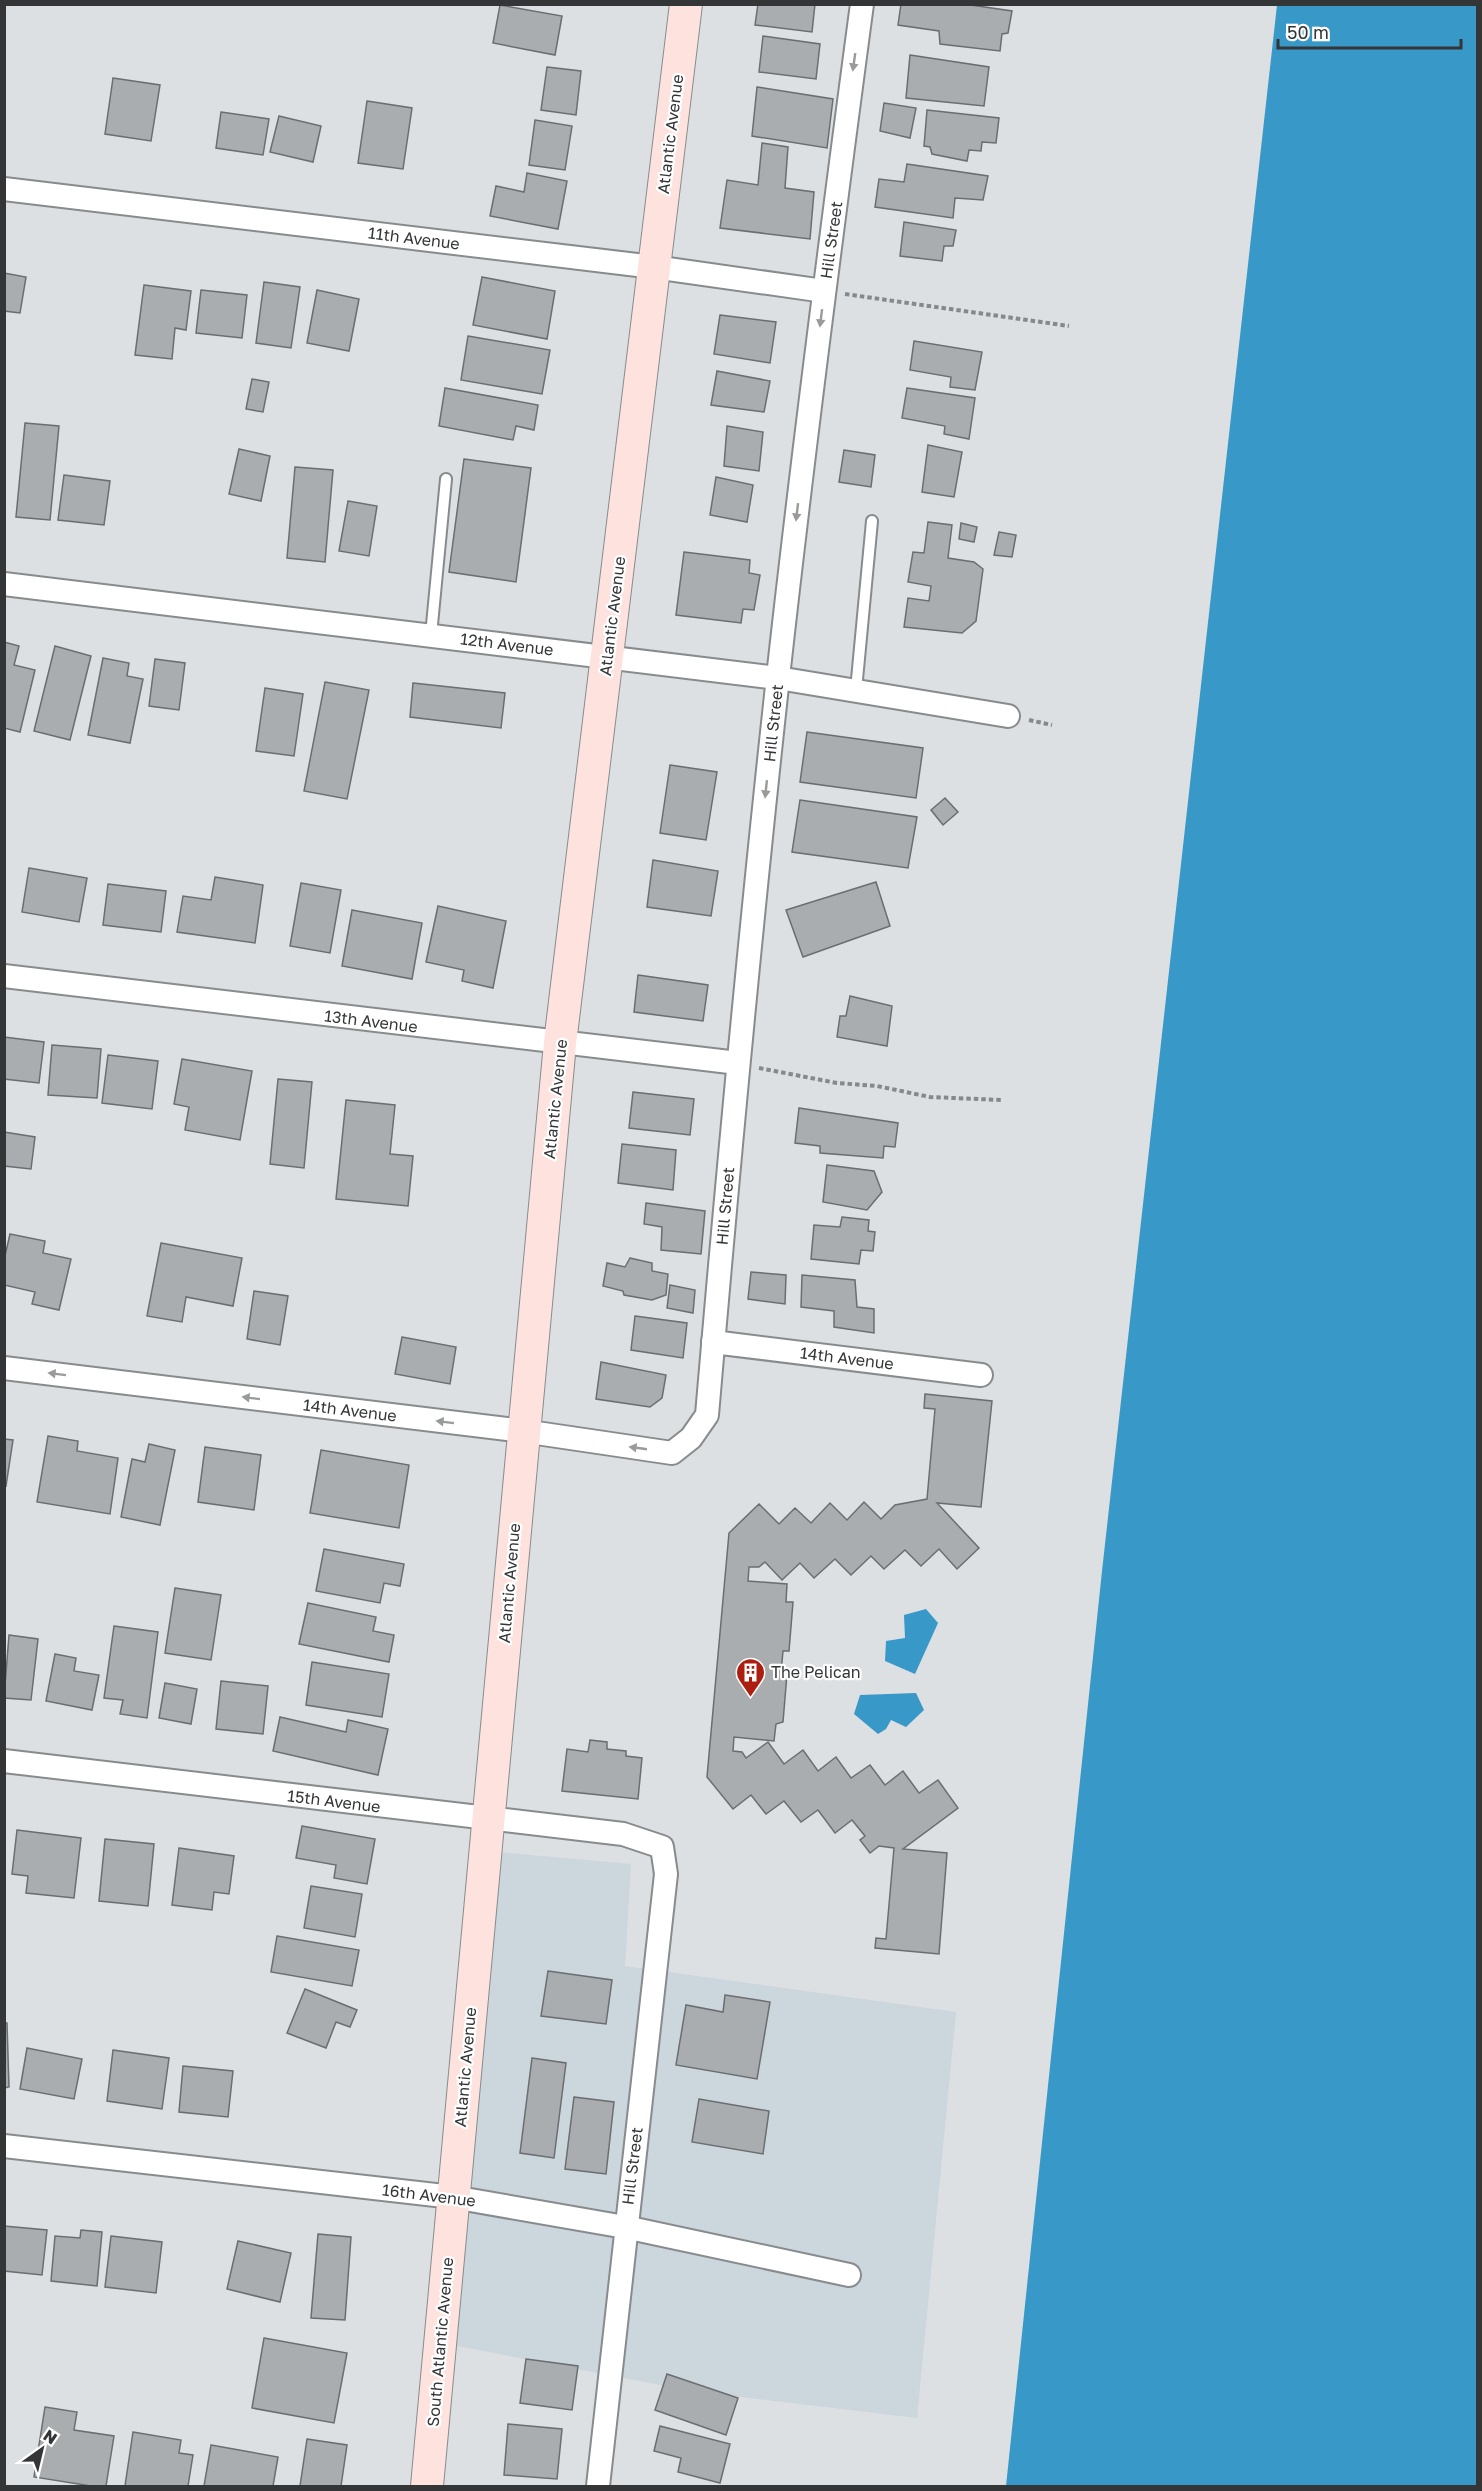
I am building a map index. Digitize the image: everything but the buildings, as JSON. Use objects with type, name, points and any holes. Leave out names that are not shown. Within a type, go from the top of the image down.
[{"type":"main road","name":"Atlantic Avenue","points":[[453,2197],[560,1043],[686,4]]},
{"type":"main road","name":"South Atlantic Avenue","points":[[427,2487],[453,2197]]},
{"type":"street","name":"Hill Street","points":[[691,1438],[706,1415],[738,1063],[778,678],[824,291],[862,4]]},
{"type":"street","name":"11th Avenue","points":[[4,189],[654,267],[824,291]]},
{"type":"street","name":"12th Avenue","points":[[4,584],[778,678],[1008,716]]},
{"type":"street","name":"13th Avenue","points":[[4,976],[738,1063]]},
{"type":"street","name":"14th Avenue","points":[[713,1342],[981,1375]]},
{"type":"street","name":"14th Avenue","points":[[4,1368],[523,1431],[672,1453],[691,1438]]},
{"type":"street","name":"15th Avenue","points":[[4,1761],[623,1834],[662,1846]]},
{"type":"street","name":"Hill Street","points":[[597,2487],[666,1874],[662,1846]]},
{"type":"street","name":"16th Avenue","points":[[4,2146],[453,2197],[625,2227],[849,2275]]},
{"type":"lane","points":[[431,635],[446,479]]},
{"type":"lane","points":[[856,690],[872,521]]},
{"type":"path","points":[[824,291],[1069,326]]},
{"type":"path","points":[[738,1063],[837,1083],[877,1086],[930,1097],[1001,1100]]},
{"type":"shaded area","points":[[497,1852],[631,1864],[625,1966],[956,2012],[917,2418],[692,2391],[452,2345]]},
{"type":"water","points":[[1277,5],[1477,5],[1477,2486],[1006,2486],[1102,1571]]},
{"type":"water","points":[[926,1609],[938,1623],[915,1674],[885,1661],[886,1641],[905,1638],[904,1615]]},
{"type":"water","points":[[916,1693],[924,1710],[906,1727],[891,1720],[886,1729],[878,1734],[854,1714],[860,1695]]},
{"type":"place","name":"The Pelican","points":[[750,1698]]}]
